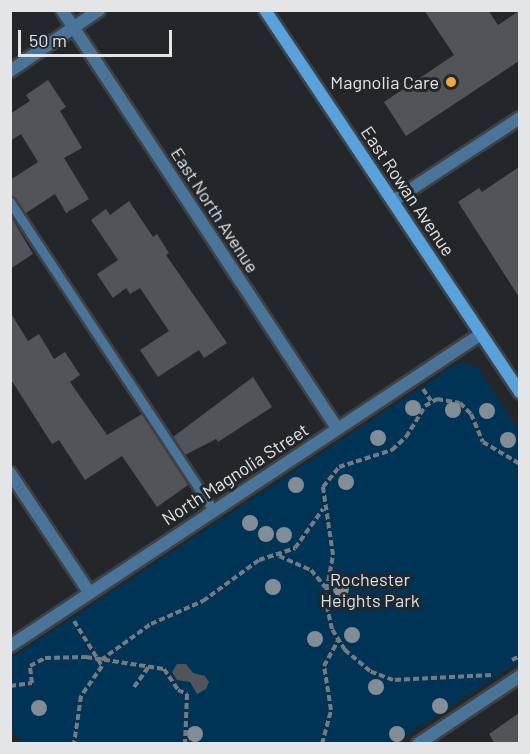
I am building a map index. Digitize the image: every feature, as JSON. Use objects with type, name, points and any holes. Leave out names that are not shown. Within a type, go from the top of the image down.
[{"type":"street","name":"East North Avenue","points":[[62,10],[337,428]]},
{"type":"street","points":[[10,71],[99,10]]},
{"type":"street","name":"East Rowan Avenue","points":[[265,10],[519,393]]},
{"type":"street","points":[[393,201],[519,120]]},
{"type":"street","name":"North Magnolia Street","points":[[10,646],[481,334]]},
{"type":"street","points":[[10,473],[89,592]]},
{"type":"street","points":[[418,744],[519,676]]},
{"type":"lane","points":[[10,202],[213,510]]},
{"type":"path","points":[[423,390],[431,401]]},
{"type":"path","points":[[500,669],[481,677],[457,675],[421,681],[393,680],[363,666],[338,641],[328,613],[326,588],[333,555],[323,509],[323,487],[331,472],[346,463],[392,450],[431,401],[445,398],[460,403],[471,414],[483,442],[519,464]]},
{"type":"path","points":[[101,660],[142,629],[203,601],[259,560],[279,556],[306,537],[323,509]]},
{"type":"path","points":[[279,556],[311,570],[326,588]]},
{"type":"path","points":[[73,620],[101,660],[100,671],[81,696],[74,744]]},
{"type":"path","points":[[322,744],[332,710],[324,666],[338,641]]},
{"type":"path","points":[[510,662],[519,656]]},
{"type":"path","points":[[10,686],[32,683],[30,666],[39,659],[101,660],[166,669],[174,686],[187,694],[185,744]]},
{"type":"path","points":[[134,687],[148,666]]},
{"type":"green space","name":"Rochester Heights Park","points":[[465,362],[479,369],[519,431],[519,662],[395,743],[22,744],[11,726],[11,658],[457,364]]},
{"type":"building","name":"Magnolia Care","points":[[424,10],[488,10],[498,25],[519,11],[519,61],[406,136],[384,102],[454,55]]},
{"type":"building","points":[[48,80],[66,107],[60,111],[82,148],[64,158],[89,199],[66,213],[55,194],[26,213],[10,195],[10,180],[38,162],[21,134],[10,141],[10,114],[30,101],[26,95]]},
{"type":"building","points":[[519,167],[519,297],[458,202],[479,188],[482,192]]},
{"type":"building","points":[[129,201],[153,237],[157,234],[169,253],[166,255],[227,343],[204,358],[199,350],[158,377],[140,350],[169,331],[140,288],[130,294],[126,288],[113,298],[97,274],[118,260],[91,220],[106,209],[110,215]]},
{"type":"building","points":[[10,215],[33,254],[10,269]]},
{"type":"building","points":[[10,312],[28,341],[39,334],[54,359],[65,352],[80,375],[70,382],[107,435],[142,414],[188,485],[157,507],[122,456],[85,480],[59,440],[52,444],[10,378]]},
{"type":"building","points":[[253,377],[272,407],[218,442],[216,439],[185,455],[173,437]]},
{"type":"building","points":[[177,664],[186,664],[193,673],[205,676],[209,682],[206,689],[197,694],[190,682],[177,680],[172,672]]},
{"type":"building","points":[[519,713],[519,744],[495,744],[489,734]]},
{"type":"place","name":"Magnolia Care","points":[[451,82]]}]
